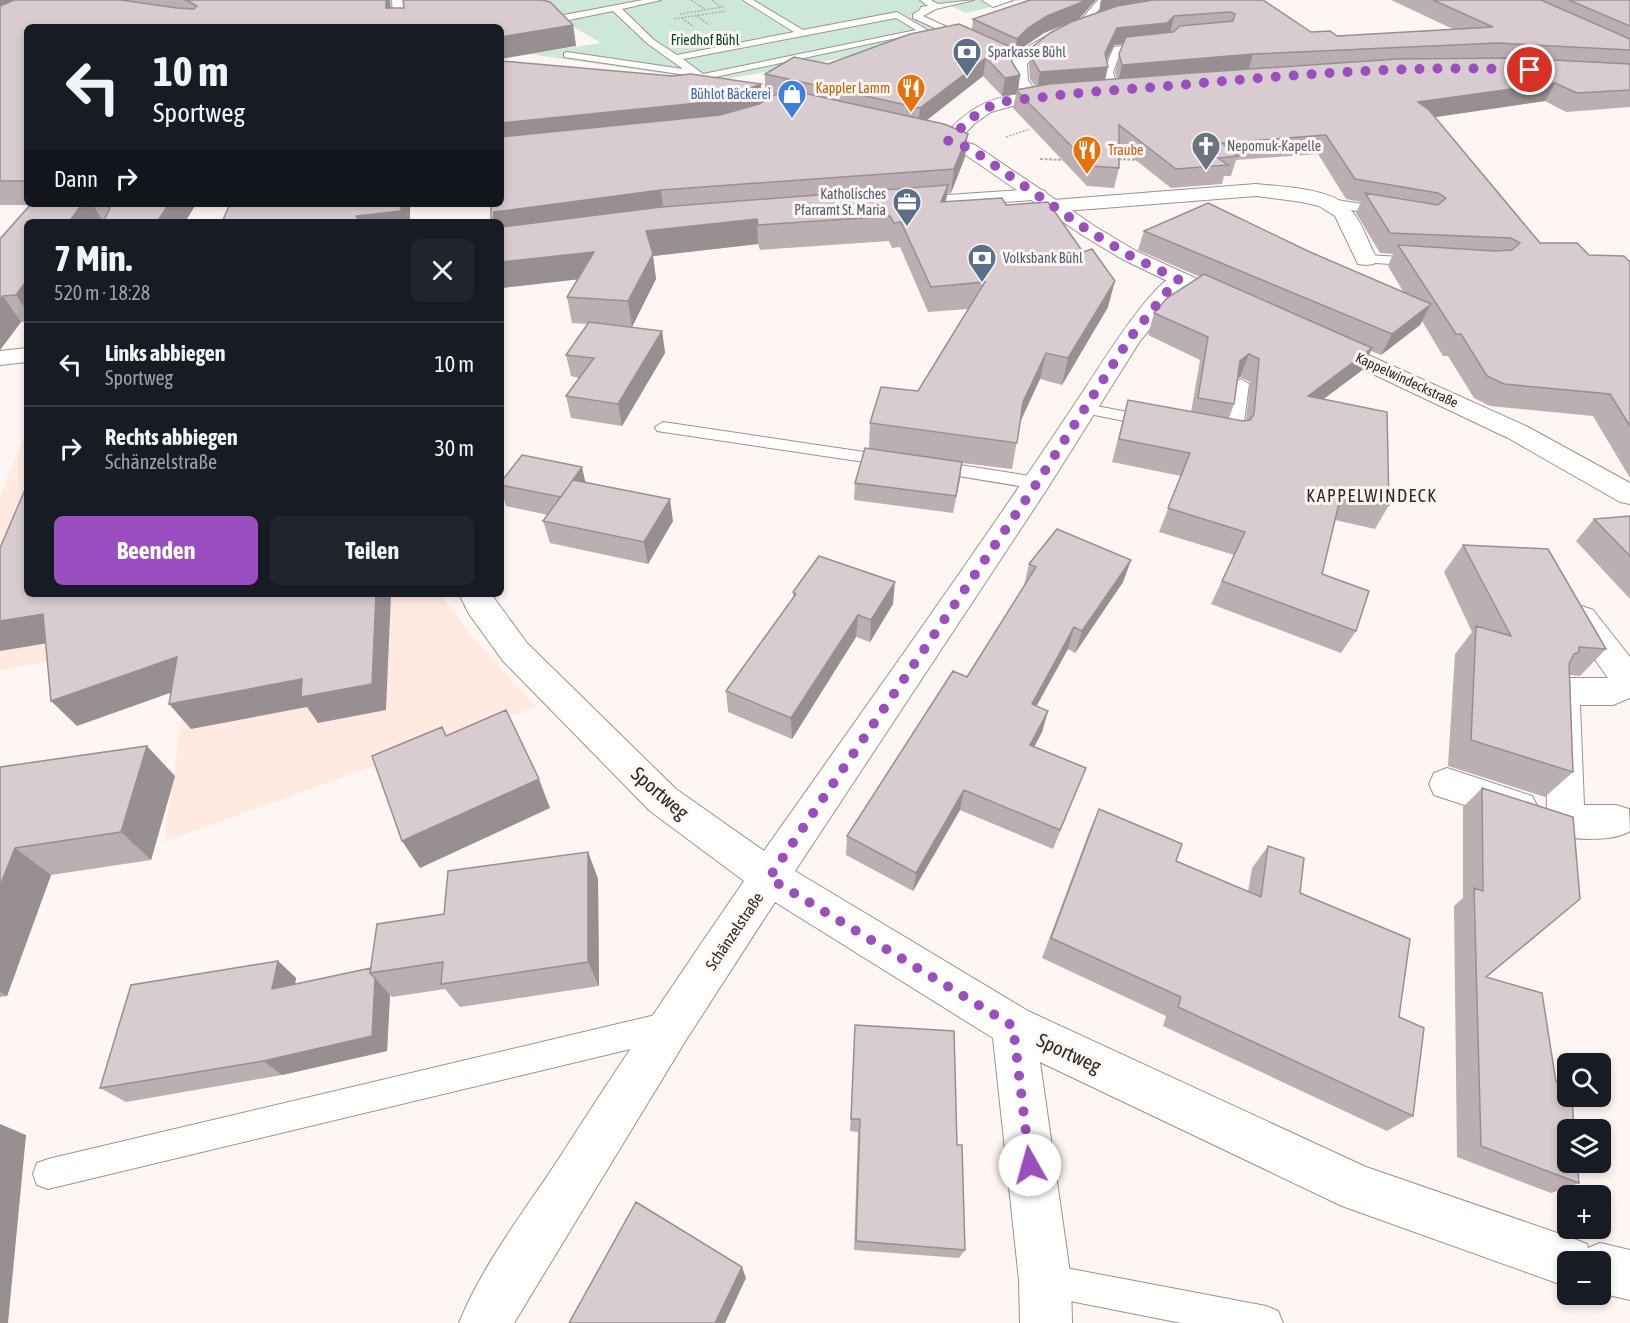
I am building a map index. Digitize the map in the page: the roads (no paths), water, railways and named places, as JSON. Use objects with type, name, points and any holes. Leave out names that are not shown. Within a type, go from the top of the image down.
[{"type":"street","points":[[399,0],[401,24]]},
{"type":"street","points":[[1030,99],[1020,80],[1014,61],[1081,25],[1101,20]]},
{"type":"street","points":[[602,76],[695,84],[722,92]]},
{"type":"street","points":[[1095,92],[1120,90]]},
{"type":"street","points":[[948,141],[973,116],[999,103],[1077,93]]},
{"type":"street","points":[[904,130],[969,148],[1045,201],[1129,255],[1252,312]]},
{"type":"street","points":[[878,206],[1045,201],[1256,190],[1325,202],[1342,211],[1366,259]]},
{"type":"street","name":"Schänzelstraße","points":[[485,1323],[518,1266],[671,1025],[1037,483],[1130,338],[1179,280]]},
{"type":"street","name":"Kappelwindeckstraße","points":[[1305,334],[1517,432],[1630,495]]},
{"type":"street","points":[[0,358],[24,355]]},
{"type":"street","name":"Sportweg","points":[[476,597],[480,606],[515,652],[663,800],[769,878],[1013,1026],[1359,1189],[1557,1258]]},
{"type":"street","points":[[1566,822],[1563,691],[1613,692],[1629,682],[1582,618]]},
{"type":"street","points":[[1447,784],[1566,822],[1616,821]]},
{"type":"street","points":[[1013,1026],[1045,1301]]},
{"type":"street","points":[[1611,1271],[1630,1275]]},
{"type":"lane","points":[[555,13],[548,14],[551,17],[564,18],[657,0]]},
{"type":"lane","points":[[747,0],[802,33]]},
{"type":"lane","points":[[675,58],[897,15],[930,3],[970,0]]},
{"type":"lane","points":[[986,0],[993,4],[1009,0]]},
{"type":"lane","points":[[1081,25],[1103,0]]},
{"type":"lane","points":[[930,3],[916,16],[978,44]]},
{"type":"lane","points":[[615,8],[651,42],[675,58],[695,84]]},
{"type":"lane","points":[[695,84],[701,76],[924,31],[897,15]]},
{"type":"lane","points":[[1120,90],[1108,72],[1117,49],[1157,45]]},
{"type":"lane","points":[[567,55],[695,84]]},
{"type":"lane","points":[[1325,202],[1400,214]]},
{"type":"lane","points":[[1366,259],[1436,263]]},
{"type":"lane","points":[[1211,433],[1234,437],[1241,384]]},
{"type":"lane","points":[[1085,410],[1165,424]]},
{"type":"lane","points":[[663,427],[1037,483]]},
{"type":"lane","points":[[48,1174],[671,1025]]},
{"type":"lane","points":[[1045,1301],[1266,1323]]},
{"type":"place","name":"Sparkasse Bühl","points":[[967,78]]},
{"type":"place","name":"Kappler Lamm","points":[[911,114]]},
{"type":"place","name":"Bühlot Bäckerei","points":[[792,120]]},
{"type":"place","name":"Nepomuk-Kapelle","points":[[1206,172]]},
{"type":"place","name":"Traube","points":[[1087,176]]},
{"type":"place","name":"Katholisches Pfarramt St. Maria","points":[[907,228]]},
{"type":"place","name":"Volksbank Bühl","points":[[982,284]]},
{"type":"district","name":"KAPPELWINDECK","points":[[1372,496]]},
{"type":"park label","name":"Friedhof Bühl","points":[[705,40]]}]
